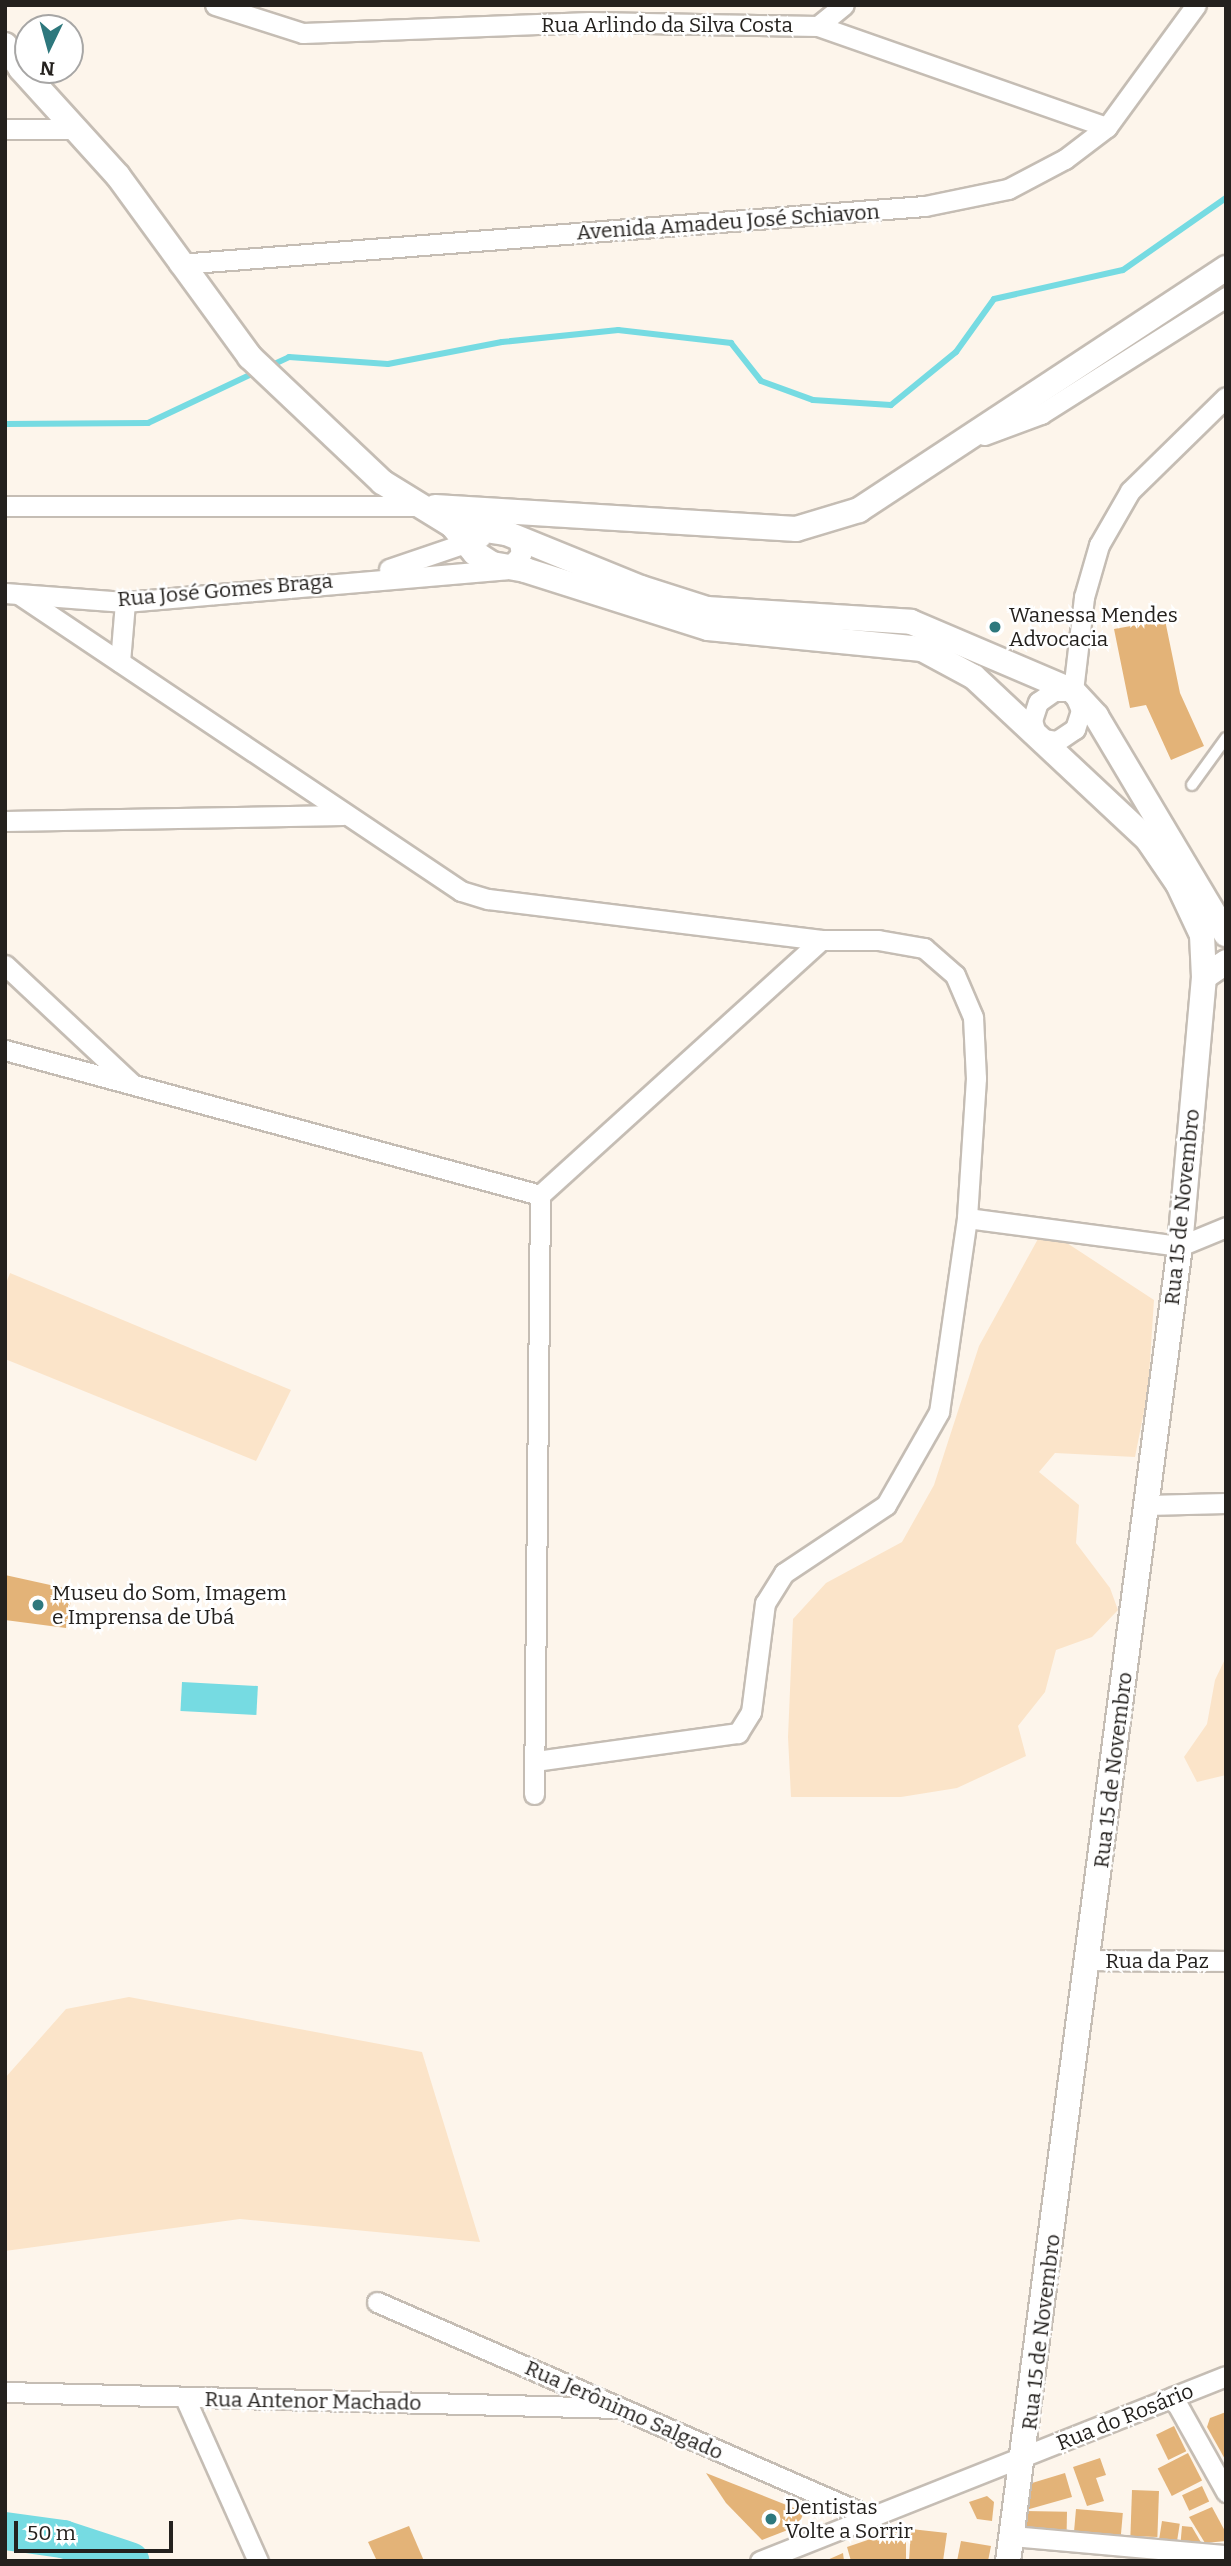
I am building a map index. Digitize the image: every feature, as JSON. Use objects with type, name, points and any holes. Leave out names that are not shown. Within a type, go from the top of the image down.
[{"type":"street","name":"Rua Arlindo da Silva Costa","points":[[215,5],[303,33],[588,13],[818,26],[1107,127]]},
{"type":"street","points":[[818,26],[844,5]]},
{"type":"street","name":"Avenida Amadeu José Schiavon","points":[[179,264],[925,206],[1008,189],[1065,159],[1107,127],[1196,5]]},
{"type":"street","points":[[5,46],[118,176],[179,264],[250,357],[275,384],[382,481],[460,534],[484,560],[506,569]]},
{"type":"street","points":[[5,129],[75,129]]},
{"type":"street","points":[[5,506],[417,506],[796,529],[859,510],[1226,268]]},
{"type":"street","points":[[964,443],[1041,414],[1226,297]]},
{"type":"street","points":[[1073,691],[1054,691],[1038,702],[1032,720],[1037,738],[1057,741],[1075,729],[1081,710],[1073,691],[1084,597],[1099,545],[1130,491],[1226,397]]},
{"type":"street","points":[[361,579],[460,534],[512,535],[641,588],[707,609],[911,622],[1073,691],[1096,716],[1226,934]]},
{"type":"street","points":[[361,579],[506,569],[521,554],[512,535]]},
{"type":"street","name":"Rua 15 de Novembro","points":[[506,569],[525,570],[708,628],[922,649],[974,677],[1148,841],[1178,884],[1202,935],[1204,977],[1180,1246],[1025,2458],[1008,2561]]},
{"type":"street","name":"Rua José Gomes Braga","points":[[13,594],[125,602],[361,579]]},
{"type":"street","points":[[13,594],[120,662],[461,891],[488,899],[821,940],[878,940],[923,948],[955,975],[973,1017],[975,1066],[967,1218],[939,1412],[886,1505],[784,1573],[765,1604],[751,1712],[738,1733],[537,1761]]},
{"type":"street","points":[[120,662],[125,602]]},
{"type":"street","points":[[5,821],[343,814]]},
{"type":"street","points":[[534,1794],[537,1761],[540,1195],[821,940]]},
{"type":"street","points":[[1204,977],[1226,961]]},
{"type":"street","points":[[5,965],[135,1086]]},
{"type":"street","points":[[5,1050],[540,1195]]},
{"type":"street","points":[[967,1218],[1180,1246],[1226,1227]]},
{"type":"street","points":[[1147,1505],[1226,1503]]},
{"type":"street","name":"Rua da Paz","points":[[1089,1960],[1226,1961]]},
{"type":"street","name":"Rua Jerônimo Salgado","points":[[377,2302],[871,2517]]},
{"type":"street","name":"Rua do Rosário","points":[[760,2561],[1226,2376]]},
{"type":"street","name":"Rua Antenor Machado","points":[[5,2392],[620,2408]]},
{"type":"street","points":[[1173,2397],[1226,2492]]},
{"type":"street","points":[[185,2398],[258,2561]]},
{"type":"street","points":[[1012,2536],[1226,2555]]},
{"type":"lane","points":[[1192,785],[1226,738]]},
{"type":"shaded area","points":[[1044,1228],[1154,1300],[1148,1391],[1135,1457],[1055,1453],[1039,1472],[1079,1505],[1076,1543],[1110,1588],[1118,1610],[1092,1637],[1056,1650],[1045,1692],[1018,1726],[1026,1756],[957,1788],[901,1797],[791,1797],[788,1737],[793,1619],[826,1583],[902,1542],[934,1485],[979,1346]]},
{"type":"shaded area","points":[[10,1273],[291,1390],[256,1461],[5,1359],[5,1286]]},
{"type":"shaded area","points":[[1226,1657],[1226,1775],[1197,1782],[1184,1757],[1207,1724],[1215,1680]]},
{"type":"shaded area","points":[[129,1997],[422,2052],[480,2242],[240,2219],[5,2251],[5,2078],[66,2009]]},
{"type":"water","points":[[182,1682],[258,1686],[256,1715],[180,1711]]},
{"type":"building","points":[[1165,620],[1180,693],[1204,746],[1171,760],[1146,705],[1130,708],[1114,629]]},
{"type":"building","name":"Museu do Som, Imagem e Imprensa de Ubá","points":[[5,1575],[73,1590],[66,1628],[5,1620]]},
{"type":"building","points":[[1226,2412],[1226,2461],[1207,2427],[1210,2418]]},
{"type":"building","points":[[1174,2426],[1186,2451],[1168,2460],[1156,2435]]},
{"type":"building","points":[[1188,2453],[1202,2481],[1172,2496],[1158,2468]]},
{"type":"building","points":[[1100,2458],[1106,2475],[1096,2478],[1104,2501],[1087,2506],[1073,2467]]},
{"type":"building","name":"Dentistas Volte a Sorrir","points":[[706,2473],[804,2512],[798,2526],[762,2540],[726,2503]]},
{"type":"building","points":[[1065,2473],[1072,2497],[1026,2510],[1032,2483]]},
{"type":"building","points":[[1202,2486],[1209,2501],[1189,2511],[1182,2495]]},
{"type":"building","points":[[1132,2490],[1159,2491],[1157,2537],[1130,2536]]},
{"type":"building","points":[[987,2496],[994,2502],[992,2521],[977,2519],[969,2502]]},
{"type":"building","points":[[1212,2507],[1226,2533],[1226,2541],[1205,2543],[1189,2517]]},
{"type":"building","points":[[1076,2509],[1123,2513],[1121,2537],[1074,2533]]},
{"type":"building","points":[[1025,2511],[1067,2512],[1067,2530],[1025,2529]]},
{"type":"building","points":[[1162,2521],[1180,2524],[1176,2549],[1158,2547]]},
{"type":"building","points":[[409,2526],[424,2561],[377,2561],[368,2542]]},
{"type":"building","points":[[1182,2526],[1192,2527],[1202,2544],[1180,2549]]},
{"type":"building","points":[[906,2527],[906,2561],[851,2561],[847,2547]]},
{"type":"building","points":[[911,2529],[947,2533],[943,2561],[909,2561]]},
{"type":"building","points":[[961,2541],[991,2546],[988,2561],[957,2561]]},
{"type":"building","points":[[843,2553],[844,2561],[825,2561]]},
{"type":"waterway","points":[[270,366],[289,357],[388,364],[502,342],[618,330],[731,343],[761,381],[813,400],[891,405],[956,352],[994,299],[1123,270],[1226,198]]},
{"type":"waterway","points":[[5,424],[148,423],[256,372]]},
{"type":"waterway","points":[[5,2531],[63,2539],[130,2561]]},
{"type":"place","name":"Wanessa Mendes Advocacia","points":[[995,627]]},
{"type":"place","name":"Museu do Som, Imagem e Imprensa de Ubá","points":[[38,1605]]},
{"type":"place","name":"Dentistas Volte a Sorrir","points":[[771,2519]]}]
